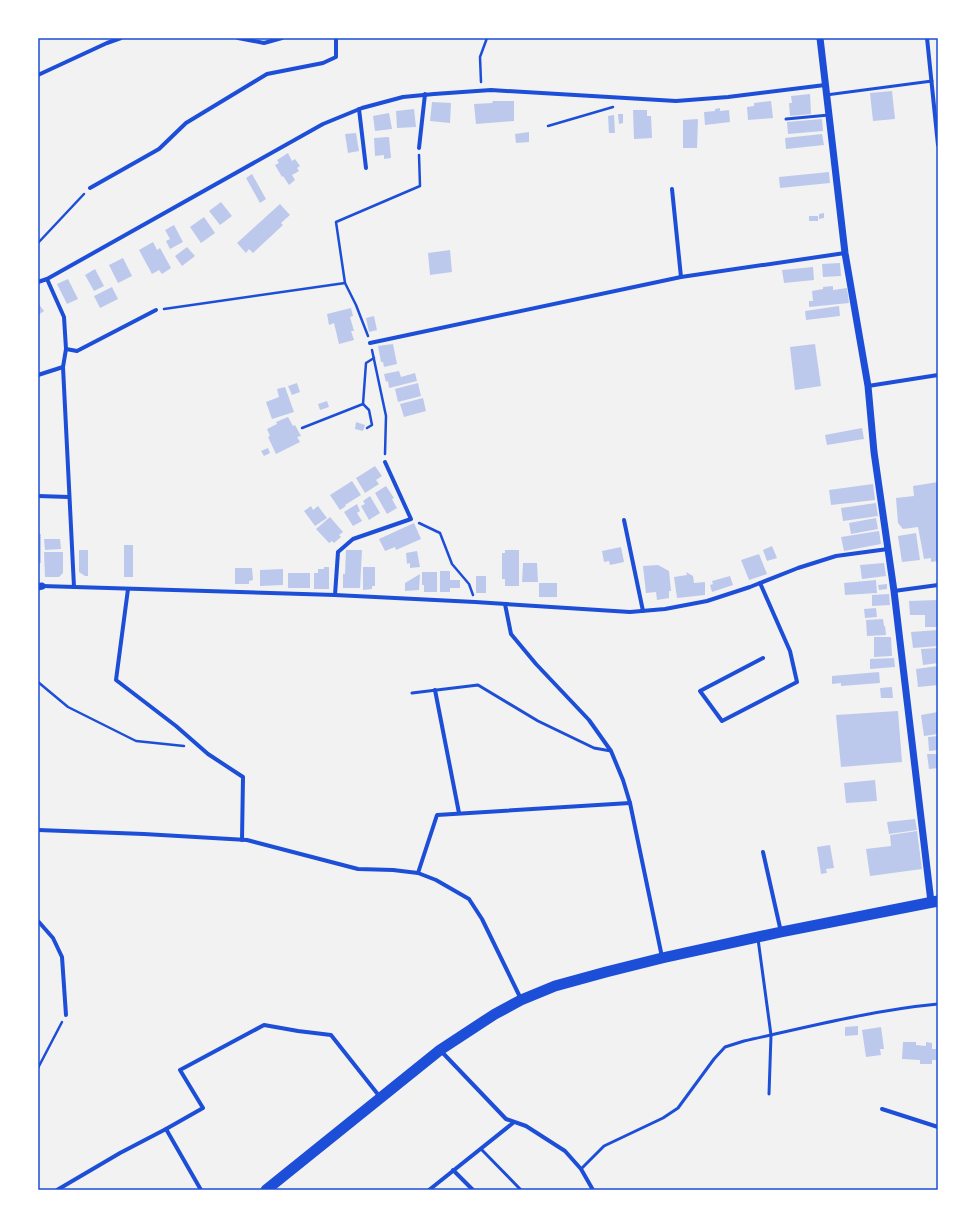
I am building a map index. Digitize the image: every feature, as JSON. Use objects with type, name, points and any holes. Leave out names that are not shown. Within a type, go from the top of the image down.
[{"type":"highway","points":[[267,1190],[380,1097],[440,1050],[495,1014],[521,1000],[555,986],[662,958],[780,932],[935,901]]},
{"type":"street","points":[[38,75],[106,43],[122,38]]},
{"type":"street","points":[[238,38],[264,43],[282,38]]},
{"type":"street","points":[[90,188],[159,149],[186,123],[267,74],[323,63],[336,57],[336,38]]},
{"type":"street","points":[[820,38],[845,252],[868,386],[874,452],[935,901]]},
{"type":"street","points":[[927,38],[938,145]]},
{"type":"street","points":[[38,282],[47,279],[323,124],[359,109],[403,97],[425,94],[492,90],[676,101],[728,97],[825,85]]},
{"type":"street","points":[[419,148],[425,94]]},
{"type":"street","points":[[359,109],[366,168]]},
{"type":"street","points":[[672,189],[681,277]]},
{"type":"street","points":[[370,343],[681,277],[845,252]]},
{"type":"street","points":[[47,279],[64,317],[66,349],[64,367],[74,587]]},
{"type":"street","points":[[66,349],[77,351],[156,310]]},
{"type":"street","points":[[38,375],[64,367]]},
{"type":"street","points":[[868,386],[938,375]]},
{"type":"street","points":[[335,595],[338,552],[353,539],[411,519],[385,462]]},
{"type":"street","points":[[38,496],[69,497]]},
{"type":"street","points":[[624,520],[643,611]]},
{"type":"street","points":[[40,586],[335,595],[630,612],[665,609],[707,601],[836,556],[888,549]]},
{"type":"street","points":[[760,583],[790,651],[797,682],[722,721],[700,691],[763,658]]},
{"type":"street","points":[[894,591],[938,586]]},
{"type":"street","points":[[128,589],[116,680],[176,726],[208,754],[243,777],[242,840]]},
{"type":"street","points":[[505,604],[511,634],[536,664],[589,720],[611,751],[623,780],[630,803],[662,958]]},
{"type":"street","points":[[435,690],[459,813]]},
{"type":"street","points":[[418,873],[438,815],[630,803]]},
{"type":"street","points":[[38,830],[242,840],[358,869],[393,870],[418,873],[436,880],[469,899],[482,919],[521,1000]]},
{"type":"street","points":[[763,852],[780,932]]},
{"type":"street","points":[[38,921],[52,938],[62,957],[66,1014]]},
{"type":"street","points":[[57,1190],[120,1153],[203,1108],[180,1070],[264,1025],[331,1035],[380,1097]]},
{"type":"street","points":[[440,1050],[506,1119],[513,1123],[526,1126],[565,1151],[581,1168],[593,1190]]},
{"type":"street","points":[[882,1109],[938,1127]]},
{"type":"street","points":[[429,1190],[513,1123]]},
{"type":"street","points":[[166,1129],[201,1190]]},
{"type":"street","points":[[453,1170],[473,1190]]},
{"type":"lane","points":[[826,95],[932,81]]},
{"type":"lane","points":[[786,119],[829,114]]},
{"type":"lane","points":[[412,693],[478,685],[538,721],[594,748],[611,751]]},
{"type":"lane","points":[[758,937],[771,1035],[769,1094]]},
{"type":"lane","points":[[581,1168],[604,1146],[663,1118],[678,1108],[714,1058],[725,1047],[744,1040],[869,1015],[938,1004]]},
{"type":"lane","points":[[481,1149],[521,1190]]},
{"type":"path","points":[[481,91],[480,57],[487,38]]},
{"type":"path","points":[[548,126],[614,107]]},
{"type":"path","points":[[385,462],[386,416],[370,343],[356,305],[345,283],[336,222],[420,186],[419,148]]},
{"type":"path","points":[[38,242],[90,188]]},
{"type":"path","points":[[156,310],[345,283]]},
{"type":"path","points":[[367,428],[372,424],[369,410],[363,404],[366,363],[374,358]]},
{"type":"path","points":[[302,428],[363,404]]},
{"type":"path","points":[[411,519],[440,533],[452,564],[469,584],[475,602]]},
{"type":"path","points":[[38,682],[68,707],[136,741],[201,747]]},
{"type":"path","points":[[38,1068],[66,1014]]},
{"type":"building","points":[[892,91],[895,119],[873,121],[870,93]]},
{"type":"building","points":[[810,94],[811,114],[790,116],[789,103],[792,103],[791,96]]},
{"type":"building","points":[[493,101],[514,101],[514,121],[476,124],[474,104],[492,103]]},
{"type":"building","points":[[771,101],[773,118],[748,120],[747,107],[754,106],[754,103]]},
{"type":"building","points":[[432,102],[451,103],[450,123],[430,121]]},
{"type":"building","points":[[720,108],[720,111],[729,110],[730,122],[705,125],[704,112],[715,111],[715,109]]},
{"type":"building","points":[[414,109],[416,127],[397,128],[396,111]]},
{"type":"building","points":[[633,110],[647,110],[647,116],[651,116],[652,138],[634,139]]},
{"type":"building","points":[[389,113],[392,129],[375,131],[373,116]]},
{"type":"building","points":[[618,114],[623,114],[623,123],[619,124]]},
{"type":"building","points":[[614,115],[615,133],[609,133],[608,116]]},
{"type":"building","points":[[698,119],[697,148],[683,148],[683,120]]},
{"type":"building","points":[[822,119],[823,131],[788,134],[787,122]]},
{"type":"building","points":[[529,132],[529,142],[516,143],[515,134]]},
{"type":"building","points":[[356,133],[359,151],[348,153],[345,134]]},
{"type":"building","points":[[822,134],[824,145],[786,149],[785,138]]},
{"type":"building","points":[[389,137],[391,158],[384,159],[384,155],[375,156],[374,138]]},
{"type":"building","points":[[288,153],[292,161],[295,159],[300,166],[297,168],[299,171],[292,175],[295,180],[289,185],[275,165],[279,163],[277,160]]},
{"type":"building","points":[[829,172],[830,183],[780,188],[779,177]]},
{"type":"building","points":[[252,174],[266,199],[260,203],[246,178]]},
{"type":"building","points":[[221,202],[232,216],[220,225],[209,211]]},
{"type":"building","points":[[280,204],[290,215],[281,223],[283,225],[253,253],[249,249],[246,253],[237,243]]},
{"type":"building","points":[[824,213],[824,218],[819,219],[819,214]]},
{"type":"building","points":[[809,216],[818,216],[818,221],[809,221]]},
{"type":"building","points":[[204,217],[215,233],[201,243],[190,227]]},
{"type":"building","points":[[174,225],[183,242],[170,249],[166,241],[170,239],[165,230]]},
{"type":"building","points":[[153,242],[157,250],[160,248],[171,268],[162,274],[159,270],[152,274],[139,250]]},
{"type":"building","points":[[187,247],[195,256],[182,266],[175,256]]},
{"type":"building","points":[[450,250],[452,272],[430,275],[428,253]]},
{"type":"building","points":[[123,258],[132,276],[118,283],[109,265]]},
{"type":"building","points":[[840,263],[841,276],[823,277],[822,264]]},
{"type":"building","points":[[813,267],[814,280],[784,283],[782,270]]},
{"type":"building","points":[[95,269],[104,286],[94,291],[85,275]]},
{"type":"building","points":[[68,279],[78,299],[67,304],[57,284]]},
{"type":"building","points":[[833,286],[833,290],[847,288],[849,303],[809,307],[809,301],[813,301],[812,291],[823,289],[823,287]]},
{"type":"building","points":[[112,287],[118,299],[100,308],[94,296]]},
{"type":"building","points":[[38,303],[44,311],[38,315]]},
{"type":"building","points":[[839,306],[840,316],[806,320],[805,311]]},
{"type":"building","points":[[351,308],[353,316],[350,317],[354,331],[351,331],[354,340],[339,344],[334,323],[329,325],[327,314]]},
{"type":"building","points":[[374,316],[377,330],[369,332],[366,318]]},
{"type":"building","points":[[393,344],[397,364],[384,367],[383,362],[381,362],[378,346]]},
{"type":"building","points":[[815,344],[821,386],[795,390],[790,347]]},
{"type":"building","points":[[399,371],[401,377],[415,373],[417,381],[389,388],[388,381],[386,382],[384,374]]},
{"type":"building","points":[[297,383],[300,392],[292,395],[288,386]]},
{"type":"building","points":[[418,383],[421,396],[398,402],[395,389]]},
{"type":"building","points":[[285,387],[294,412],[272,419],[266,402],[279,397],[277,389]]},
{"type":"building","points":[[423,398],[426,411],[404,417],[400,404]]},
{"type":"building","points":[[327,401],[329,407],[320,410],[318,404]]},
{"type":"building","points":[[288,417],[293,426],[295,425],[301,436],[297,437],[300,442],[276,454],[268,437],[270,436],[267,429],[277,424],[276,422]]},
{"type":"building","points":[[356,422],[365,425],[363,431],[355,429]]},
{"type":"building","points":[[862,428],[864,439],[827,445],[825,435]]},
{"type":"building","points":[[268,448],[270,453],[264,456],[261,451]]},
{"type":"building","points":[[375,466],[382,476],[376,480],[379,484],[365,493],[356,478]]},
{"type":"building","points":[[352,481],[361,495],[340,510],[330,495]]},
{"type":"building","points":[[938,482],[938,561],[931,562],[931,558],[924,559],[918,527],[903,529],[898,523],[896,498],[914,496],[913,486]]},
{"type":"building","points":[[873,484],[875,500],[831,505],[829,490]]},
{"type":"building","points":[[386,486],[394,498],[392,499],[397,508],[387,514],[375,493]]},
{"type":"building","points":[[370,496],[380,513],[369,520],[361,506],[365,504],[363,501]]},
{"type":"building","points":[[876,503],[878,516],[843,521],[841,508]]},
{"type":"building","points":[[357,504],[360,511],[357,513],[362,521],[353,526],[344,512]]},
{"type":"building","points":[[311,506],[313,510],[318,506],[327,518],[315,526],[304,511]]},
{"type":"building","points":[[330,517],[343,532],[339,535],[341,537],[334,543],[332,541],[329,543],[316,529]]},
{"type":"building","points":[[876,518],[878,529],[851,534],[849,523]]},
{"type":"building","points":[[414,523],[421,539],[396,550],[395,547],[385,551],[379,539]]},
{"type":"building","points":[[879,531],[881,544],[844,551],[841,537]]},
{"type":"building","points":[[916,533],[920,560],[902,562],[898,536]]},
{"type":"building","points":[[38,534],[41,534],[41,563],[38,563]]},
{"type":"building","points":[[44,539],[60,539],[61,549],[45,550]]},
{"type":"building","points":[[124,545],[133,545],[133,577],[124,577]]},
{"type":"building","points":[[772,546],[777,558],[767,561],[763,550]]},
{"type":"building","points":[[621,547],[624,562],[610,565],[609,561],[604,562],[602,551]]},
{"type":"building","points":[[79,550],[88,550],[88,576],[85,576],[79,572]]},
{"type":"building","points":[[346,550],[362,550],[360,588],[343,588]]},
{"type":"building","points":[[505,550],[519,550],[519,586],[505,586],[505,579],[502,579],[502,553],[505,553]]},
{"type":"building","points":[[417,551],[420,567],[410,568],[410,563],[407,564],[406,553]]},
{"type":"building","points":[[44,552],[63,552],[63,573],[59,577],[45,577]]},
{"type":"building","points":[[759,554],[767,574],[749,580],[741,560]]},
{"type":"building","points":[[523,563],[537,563],[538,582],[522,582]]},
{"type":"building","points":[[884,563],[886,576],[862,579],[860,565]]},
{"type":"building","points":[[658,565],[669,571],[671,591],[669,591],[669,598],[657,600],[656,592],[646,593],[643,566]]},
{"type":"building","points":[[324,567],[329,567],[329,589],[314,589],[314,573],[318,573],[318,569],[324,569]]},
{"type":"building","points":[[363,567],[375,567],[375,586],[372,586],[372,589],[363,590]]},
{"type":"building","points":[[235,568],[252,568],[253,580],[249,581],[249,584],[235,584]]},
{"type":"building","points":[[283,569],[283,585],[260,586],[260,570]]},
{"type":"building","points":[[440,571],[450,571],[450,580],[460,580],[460,588],[450,588],[450,592],[440,592]]},
{"type":"building","points":[[422,572],[437,572],[437,592],[424,592],[424,585],[422,585]]},
{"type":"building","points":[[686,572],[693,576],[694,583],[705,582],[705,595],[677,598],[674,577],[687,575]]},
{"type":"building","points":[[288,573],[310,573],[310,588],[288,588]]},
{"type":"building","points":[[420,574],[419,590],[405,591],[405,583]]},
{"type":"building","points":[[476,576],[486,576],[486,593],[476,593]]},
{"type":"building","points":[[730,576],[733,585],[712,592],[710,585],[713,584],[712,581]]},
{"type":"building","points":[[876,580],[877,593],[845,595],[844,583]]},
{"type":"building","points":[[539,583],[557,583],[557,597],[539,597]]},
{"type":"building","points":[[887,584],[887,589],[879,590],[878,585]]},
{"type":"building","points":[[889,594],[890,605],[872,606],[872,595]]},
{"type":"building","points":[[937,600],[938,627],[925,627],[925,615],[910,615],[909,601]]},
{"type":"building","points":[[876,608],[877,617],[865,618],[864,609]]},
{"type":"building","points":[[883,619],[886,635],[867,636],[866,620]]},
{"type":"building","points":[[938,630],[938,646],[913,648],[911,632]]},
{"type":"building","points":[[874,637],[891,637],[892,656],[874,657]]},
{"type":"building","points":[[938,648],[938,663],[923,665],[921,649]]},
{"type":"building","points":[[894,658],[895,667],[870,669],[870,659]]},
{"type":"building","points":[[938,666],[938,685],[918,687],[916,669]]},
{"type":"building","points":[[879,672],[880,683],[841,686],[841,683],[832,684],[832,676]]},
{"type":"building","points":[[892,687],[893,698],[881,698],[880,688]]},
{"type":"building","points":[[898,711],[902,762],[841,767],[836,715]]},
{"type":"building","points":[[938,712],[938,734],[924,736],[921,715]]},
{"type":"building","points":[[938,736],[938,750],[929,751],[928,737]]},
{"type":"building","points":[[927,754],[938,754],[938,768],[929,769]]},
{"type":"building","points":[[875,780],[877,801],[846,803],[844,783]]},
{"type":"building","points":[[915,819],[917,830],[889,834],[887,822]]},
{"type":"building","points":[[917,831],[922,869],[870,876],[866,849],[891,846],[890,835]]},
{"type":"building","points":[[830,845],[834,868],[826,869],[827,873],[821,874],[817,847]]},
{"type":"building","points":[[858,1026],[858,1035],[845,1036],[845,1027]]},
{"type":"building","points":[[881,1027],[884,1049],[880,1049],[881,1055],[866,1057],[862,1030]]},
{"type":"building","points":[[903,1042],[916,1042],[916,1045],[926,1046],[926,1042],[932,1043],[932,1049],[936,1049],[936,1060],[932,1060],[932,1064],[920,1064],[920,1060],[902,1059]]}]
